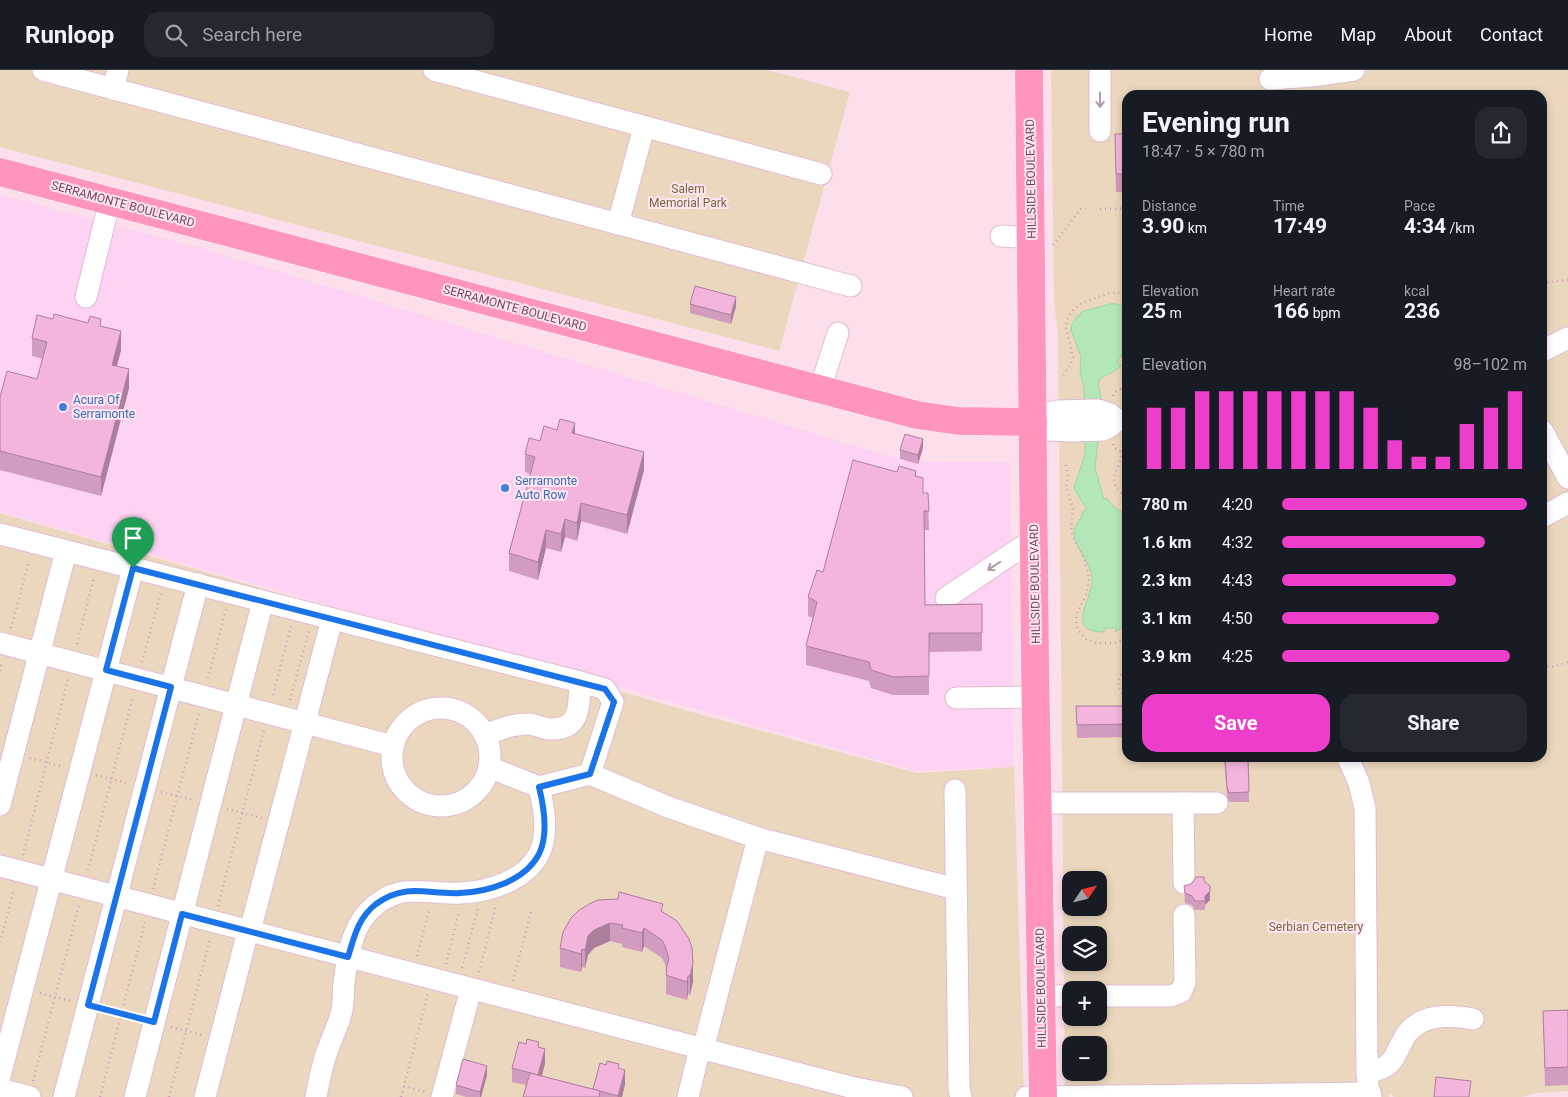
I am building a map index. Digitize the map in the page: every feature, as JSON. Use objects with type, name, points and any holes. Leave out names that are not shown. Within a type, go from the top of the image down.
[{"type":"main road","name":"HILLSIDE BOULEVARD","points":[[1029,70],[1041,243],[1033,422],[1041,996],[1037,1097]]},
{"type":"main road","name":"SERRAMONTE BOULEVARD","points":[[0,172],[901,411],[942,420],[1033,422]]},
{"type":"lane","points":[[43,70],[116,79],[618,224],[851,286]]},
{"type":"lane","points":[[434,70],[821,174]]},
{"type":"lane","points":[[1100,70],[1100,131]]},
{"type":"lane","points":[[1270,79],[1354,70]]},
{"type":"lane","points":[[618,224],[644,127]]},
{"type":"lane","points":[[86,297],[110,200]]},
{"type":"lane","points":[[1001,236],[1041,243]]},
{"type":"lane","points":[[820,389],[838,333]]},
{"type":"lane","points":[[1547,348],[1568,338]]},
{"type":"lane","points":[[1033,422],[1048,430],[1073,421],[1099,430],[1114,420]]},
{"type":"lane","points":[[1547,439],[1568,478]]},
{"type":"lane","points":[[1547,514],[1568,503]]},
{"type":"lane","points":[[0,534],[605,689],[614,702],[590,774]]},
{"type":"lane","points":[[946,598],[1034,539]]},
{"type":"lane","points":[[0,805],[66,551]]},
{"type":"lane","points":[[0,1076],[133,568]]},
{"type":"lane","points":[[64,1097],[198,584]]},
{"type":"lane","points":[[135,1097],[263,601]]},
{"type":"lane","points":[[205,1097],[332,619]]},
{"type":"lane","points":[[3,644],[269,712],[393,746]]},
{"type":"lane","points":[[484,735],[518,724],[532,724],[547,729],[561,729],[575,719],[579,709],[580,682]]},
{"type":"lane","points":[[956,698],[1036,697]]},
{"type":"lane","points":[[450,709],[465,715],[478,725],[484,735],[488,745],[489,767],[486,777],[480,787],[463,801],[452,805],[440,806],[429,804],[409,794],[396,777],[392,756],[393,746],[402,727],[409,720],[428,710],[450,709]]},
{"type":"lane","points":[[1037,1097],[1371,1095],[1368,1072],[1365,808],[1359,783],[1350,762]]},
{"type":"lane","points":[[489,767],[539,787],[590,774],[668,807],[758,838],[956,889]]},
{"type":"lane","points":[[316,1097],[325,1058],[342,1011],[348,957],[356,928],[375,905],[399,893],[411,890],[478,891],[516,877],[539,854],[544,824],[539,787]]},
{"type":"lane","points":[[955,790],[958,1089],[961,1097]]},
{"type":"lane","points":[[1039,803],[1217,803]]},
{"type":"lane","points":[[1183,803],[1184,883]]},
{"type":"lane","points":[[688,1097],[697,1060],[706,1038],[758,838]]},
{"type":"lane","points":[[0,866],[348,957],[470,981],[702,1049],[850,1087],[902,1097]]},
{"type":"lane","points":[[1107,996],[1171,996],[1181,992],[1185,982],[1184,916]]},
{"type":"lane","points":[[442,1097],[470,981]]},
{"type":"lane","points":[[1041,996],[1062,996]]},
{"type":"lane","points":[[1368,1072],[1384,1069],[1390,1064],[1410,1031],[1421,1021],[1446,1016],[1473,1019]]},
{"type":"lane","points":[[0,1089],[30,1097]]},
{"type":"path","points":[[1100,209],[1122,208]]},
{"type":"path","points":[[1041,243],[1080,209],[1086,209]]},
{"type":"path","points":[[1547,282],[1568,280]]},
{"type":"path","points":[[1063,375],[1073,358],[1066,328],[1071,312],[1076,306],[1109,293],[1122,293]]},
{"type":"path","points":[[1122,389],[1114,393],[1114,447],[1122,451],[1122,457],[1114,474],[1114,481],[1122,494]]},
{"type":"path","points":[[1066,465],[1068,474],[1066,487],[1073,508],[1071,531],[1084,558],[1090,577],[1087,593],[1077,613],[1076,624],[1078,630],[1086,639],[1096,643],[1114,643],[1122,640]]},
{"type":"path","points":[[0,671],[3,644],[33,542]]},
{"type":"path","points":[[22,859],[99,559]]},
{"type":"path","points":[[86,876],[165,576]]},
{"type":"path","points":[[152,893],[230,593]]},
{"type":"path","points":[[217,910],[295,610]]},
{"type":"path","points":[[1547,667],[1568,662]]},
{"type":"path","points":[[1122,673],[1117,683],[1122,692]]},
{"type":"path","points":[[0,942],[16,882]]},
{"type":"path","points":[[416,962],[434,891]]},
{"type":"path","points":[[444,970],[478,891]]},
{"type":"path","points":[[470,981],[478,891]]},
{"type":"path","points":[[470,981],[496,906],[478,891]]},
{"type":"path","points":[[30,1097],[81,899]]},
{"type":"path","points":[[511,987],[531,912]]},
{"type":"path","points":[[100,1097],[146,916]]},
{"type":"path","points":[[170,1097],[212,933]]},
{"type":"path","points":[[23,988],[220,1039]]},
{"type":"path","points":[[401,1097],[430,988]]},
{"type":"shaded area","name":"Serramonte Auto Row","points":[[0,195],[204,249],[904,461],[1010,463],[1013,767],[916,771],[0,512]]},
{"type":"shaded area","points":[[1110,304],[1122,306],[1122,354],[1117,363],[1121,365],[1115,371],[1102,377],[1098,383],[1102,403],[1095,468],[1104,500],[1106,498],[1115,508],[1122,512],[1122,627],[1116,632],[1116,628],[1104,628],[1104,632],[1092,630],[1085,626],[1083,620],[1083,612],[1092,579],[1074,532],[1083,511],[1087,510],[1074,488],[1085,452],[1084,387],[1080,372],[1081,357],[1071,330],[1072,324],[1081,312]]},
{"type":"green space","name":"Salem Memorial Park","points":[[0,70],[767,70],[850,92],[779,351],[0,147]]},
{"type":"green space","name":"Serbian Cemetery","points":[[1051,70],[1568,70],[1568,1091],[1537,1093],[1522,1097],[1394,1097],[1390,1093],[1389,1097],[1065,1097],[1065,1081],[1107,1081],[1107,1036],[1064,1036],[1064,1026],[1107,1026],[1107,981],[1064,981],[1064,971],[1107,971],[1107,926],[1063,926],[1063,916],[1108,916],[1108,871],[1063,871],[1058,334],[1054,303]]},
{"type":"green space","points":[[0,513],[692,712],[917,773],[1014,767],[1024,1097],[0,1097]]},
{"type":"building","points":[[1115,134],[1122,134],[1122,174],[1116,174]]},
{"type":"building","points":[[695,286],[736,297],[731,315],[690,304]]},
{"type":"building","name":"Acura Of Serramonte","points":[[54,314],[88,323],[90,316],[101,319],[100,326],[121,331],[112,365],[129,369],[101,477],[0,451],[0,397],[7,371],[37,379],[47,342],[32,338],[37,315],[53,319]]},
{"type":"building","points":[[560,419],[575,423],[572,433],[644,452],[627,515],[581,503],[577,523],[565,519],[561,534],[546,530],[538,562],[509,553],[535,457],[525,454],[529,438],[540,441],[544,426],[557,430]]},
{"type":"building","points":[[905,434],[923,439],[918,455],[900,450]]},
{"type":"building","points":[[853,460],[897,472],[899,466],[916,471],[915,476],[923,478],[923,493],[928,493],[929,511],[924,511],[925,605],[982,604],[982,633],[929,633],[929,676],[893,677],[871,670],[869,662],[806,646],[817,602],[808,597],[817,570],[823,572]]},
{"type":"building","points":[[1076,706],[1122,706],[1122,724],[1077,725]]},
{"type":"building","points":[[1225,762],[1248,762],[1249,792],[1229,793]]},
{"type":"building","points":[[1196,877],[1204,877],[1204,881],[1210,886],[1210,891],[1205,896],[1205,901],[1195,901],[1192,896],[1185,893],[1184,886],[1191,884]]},
{"type":"building","points":[[619,892],[663,904],[661,911],[677,921],[689,939],[692,948],[693,963],[687,982],[666,975],[669,958],[665,946],[662,940],[644,928],[642,933],[622,928],[623,925],[610,923],[594,930],[588,936],[585,950],[582,949],[581,954],[560,948],[563,932],[571,918],[578,911],[598,900],[618,899]]},
{"type":"building","points":[[1568,1010],[1568,1067],[1545,1068],[1543,1011]]},
{"type":"building","points":[[527,1039],[539,1042],[538,1047],[545,1049],[538,1075],[512,1068],[519,1042],[526,1044]]},
{"type":"building","points":[[463,1059],[487,1066],[480,1092],[456,1085]]},
{"type":"building","points":[[607,1061],[619,1064],[618,1068],[625,1070],[618,1096],[593,1089],[600,1063],[606,1065]]},
{"type":"building","points":[[530,1073],[600,1091],[599,1097],[523,1097]]},
{"type":"building","points":[[1436,1077],[1471,1081],[1469,1097],[1434,1097]]},
{"type":"place","name":"Acura Of Serramonte","points":[[63,407]]},
{"type":"place","name":"Serramonte Auto Row","points":[[505,488]]},
{"type":"route","points":[[133,568],[605,689],[614,702],[590,774],[539,787],[544,813],[542,845],[539,854],[516,877],[482,890],[458,893],[411,890],[387,898],[375,905],[361,920],[356,928],[348,957],[182,914],[154,1022],[88,1005],[171,687],[106,670],[133,568]]}]
